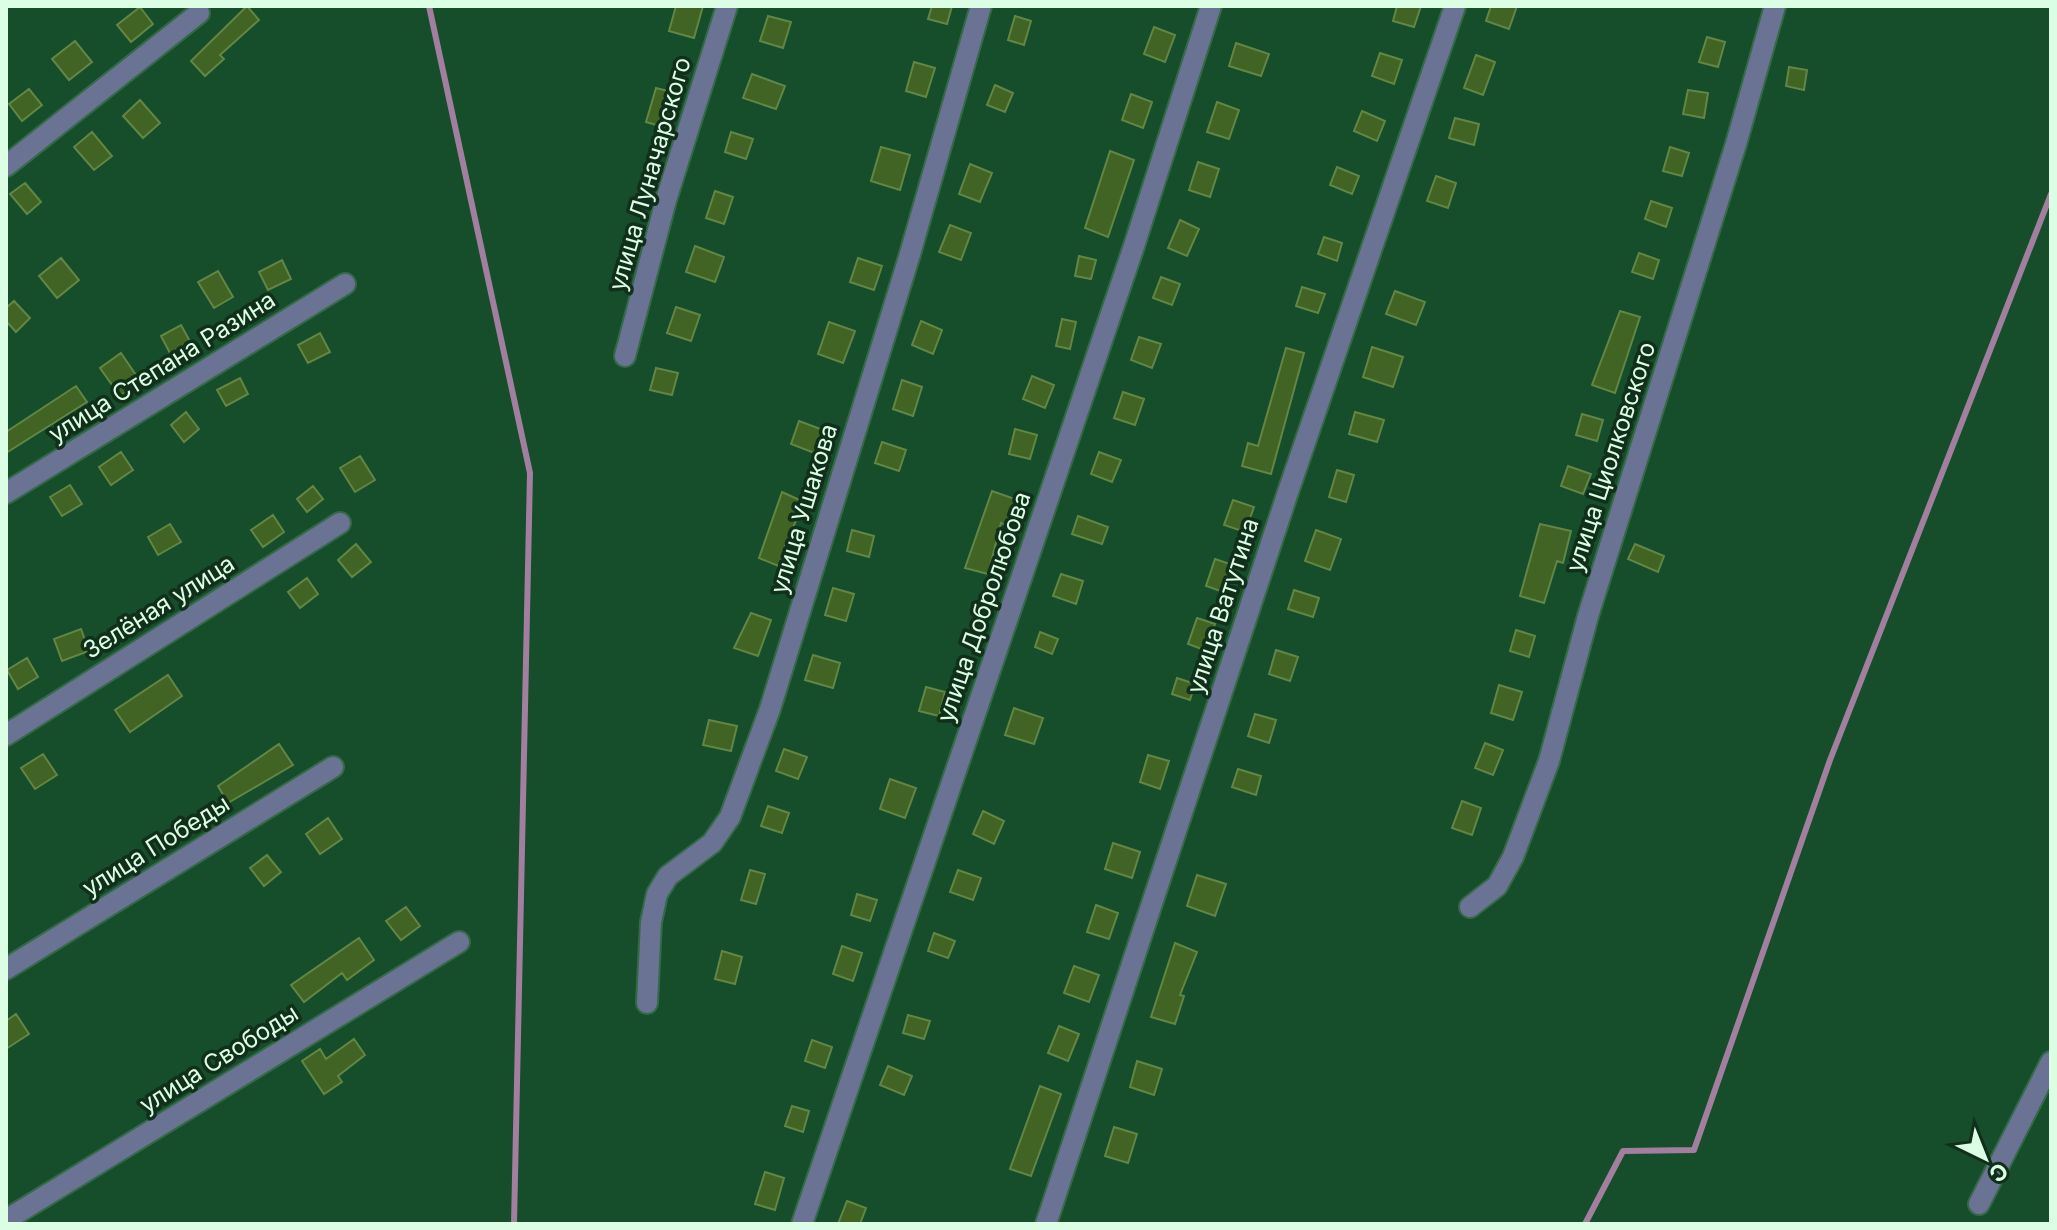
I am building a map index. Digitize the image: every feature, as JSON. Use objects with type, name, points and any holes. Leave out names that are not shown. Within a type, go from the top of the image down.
[{"type":"street","name":"улица Луначарского","points":[[625,356],[666,200],[727,6]]},
{"type":"street","name":"улица Ушакова","points":[[647,1003],[651,922],[657,894],[668,876],[712,843],[730,817],[770,709],[901,284],[981,6]]},
{"type":"street","name":"улица Добролюбова","points":[[802,1224],[1124,276],[1211,6]]},
{"type":"street","name":"улица Ватутина","points":[[1046,1224],[1289,489],[1455,6]]},
{"type":"street","name":"улица Циолковского","points":[[1470,907],[1497,886],[1513,857],[1549,761],[1588,616],[1736,144],[1775,6]]},
{"type":"street","points":[[6,166],[199,13]]},
{"type":"street","name":"улица Степана Разина","points":[[6,493],[345,284]]},
{"type":"street","name":"Зелёная улица","points":[[6,735],[340,523]]},
{"type":"street","name":"улица Победы","points":[[6,969],[333,767]]},
{"type":"street","name":"улица Свободы","points":[[6,1220],[459,942]]},
{"type":"street","points":[[1979,1204],[2051,1062]]},
{"type":"building","points":[[247,6],[259,20],[220,55],[224,59],[205,76],[191,61]]},
{"type":"building","points":[[676,6],[703,6],[694,38],[669,31]]},
{"type":"building","points":[[932,6],[952,6],[947,24],[928,19]]},
{"type":"building","points":[[1397,6],[1421,6],[1414,27],[1393,21]]},
{"type":"building","points":[[1491,6],[1517,6],[1509,29],[1486,21]]},
{"type":"building","points":[[140,7],[153,24],[131,42],[117,25]]},
{"type":"building","points":[[768,16],[791,22],[783,48],[760,41]]},
{"type":"building","points":[[1015,16],[1031,21],[1024,45],[1008,40]]},
{"type":"building","points":[[1154,27],[1175,35],[1165,62],[1144,54]]},
{"type":"building","points":[[1707,37],[1725,42],[1718,67],[1699,62]]},
{"type":"building","points":[[75,41],[92,62],[69,80],[52,59]]},
{"type":"building","points":[[1236,43],[1269,54],[1261,76],[1229,66]]},
{"type":"building","points":[[1380,53],[1402,60],[1394,84],[1372,76]]},
{"type":"building","points":[[1476,55],[1495,62],[1483,95],[1464,88]]},
{"type":"building","points":[[914,62],[935,68],[926,97],[906,91]]},
{"type":"building","points":[[1789,67],[1807,70],[1804,90],[1786,86]]},
{"type":"building","points":[[752,74],[785,86],[776,109],[743,98]]},
{"type":"building","points":[[995,85],[1013,93],[1005,112],[987,105]]},
{"type":"building","points":[[656,88],[680,94],[670,129],[646,122]]},
{"type":"building","points":[[29,89],[42,105],[22,121],[9,104]]},
{"type":"building","points":[[1688,90],[1708,93],[1704,118],[1683,114]]},
{"type":"building","points":[[1131,94],[1152,102],[1143,128],[1122,120]]},
{"type":"building","points":[[140,100],[160,123],[143,138],[123,116]]},
{"type":"building","points":[[1217,102],[1239,110],[1229,139],[1207,132]]},
{"type":"building","points":[[1362,111],[1385,121],[1377,141],[1354,131]]},
{"type":"building","points":[[1455,118],[1479,124],[1474,145],[1449,138]]},
{"type":"building","points":[[92,132],[112,156],[94,170],[74,147]]},
{"type":"building","points":[[731,132],[753,139],[746,159],[725,152]]},
{"type":"building","points":[[881,147],[910,155],[900,190],[871,181]]},
{"type":"building","points":[[1670,147],[1689,153],[1682,176],[1663,171]]},
{"type":"building","points":[[1110,151],[1134,160],[1108,237],[1085,228]]},
{"type":"building","points":[[1198,162],[1219,169],[1210,197],[1189,190]]},
{"type":"building","points":[[970,164],[992,173],[980,202],[959,194]]},
{"type":"building","points":[[1337,167],[1359,176],[1352,194],[1330,185]]},
{"type":"building","points":[[1436,176],[1456,183],[1448,208],[1427,201]]},
{"type":"building","points":[[25,183],[41,202],[27,214],[10,194]]},
{"type":"building","points":[[715,191],[733,197],[724,224],[706,218]]},
{"type":"building","points":[[1651,201],[1672,208],[1666,227],[1645,219]]},
{"type":"building","points":[[1180,220],[1199,229],[1187,256],[1168,248]]},
{"type":"building","points":[[950,225],[971,233],[961,260],[939,252]]},
{"type":"building","points":[[1324,237],[1342,243],[1337,261],[1318,254]]},
{"type":"building","points":[[695,246],[724,257],[715,282],[686,272]]},
{"type":"building","points":[[1639,253],[1659,260],[1653,279],[1632,272]]},
{"type":"building","points":[[1079,256],[1096,260],[1091,279],[1075,276]]},
{"type":"building","points":[[61,258],[79,280],[57,298],[39,276]]},
{"type":"building","points":[[858,258],[882,266],[874,290],[850,282]]},
{"type":"building","points":[[282,260],[291,279],[268,290],[259,272]]},
{"type":"building","points":[[218,271],[233,297],[214,308],[198,282]]},
{"type":"building","points":[[1161,277],[1180,284],[1172,305],[1153,298]]},
{"type":"building","points":[[1302,287],[1325,294],[1318,313],[1296,306]]},
{"type":"building","points":[[1395,291],[1425,302],[1416,325],[1386,314]]},
{"type":"building","points":[[14,301],[30,318],[16,332],[6,321],[6,308]]},
{"type":"building","points":[[676,307],[700,315],[691,341],[667,333]]},
{"type":"building","points":[[1620,311],[1640,317],[1615,393],[1592,385]]},
{"type":"building","points":[[1062,319],[1076,322],[1070,349],[1056,346]]},
{"type":"building","points":[[921,321],[942,330],[933,354],[912,345]]},
{"type":"building","points":[[829,322],[855,331],[843,363],[818,354]]},
{"type":"building","points":[[181,325],[193,347],[173,359],[161,336]]},
{"type":"building","points":[[320,333],[330,352],[308,363],[298,345]]},
{"type":"building","points":[[1139,337],[1161,344],[1152,368],[1131,360]]},
{"type":"building","points":[[1372,347],[1403,357],[1393,387],[1363,377]]},
{"type":"building","points":[[1286,348],[1304,353],[1271,474],[1242,466],[1248,443],[1258,446]]},
{"type":"building","points":[[121,353],[140,381],[120,396],[100,368]]},
{"type":"building","points":[[656,368],[678,373],[672,395],[650,390]]},
{"type":"building","points":[[1032,376],[1054,385],[1045,408],[1023,399]]},
{"type":"building","points":[[240,378],[248,394],[226,406],[217,390]]},
{"type":"building","points":[[902,380],[922,387],[913,416],[893,409]]},
{"type":"building","points":[[76,386],[87,402],[6,453],[6,432]]},
{"type":"building","points":[[1123,392],[1144,399],[1135,425],[1114,418]]},
{"type":"building","points":[[186,412],[199,429],[184,442],[171,425]]},
{"type":"building","points":[[1355,412],[1384,420],[1377,442],[1349,434]]},
{"type":"building","points":[[1582,414],[1603,420],[1597,441],[1576,435]]},
{"type":"building","points":[[799,421],[826,431],[817,454],[791,444]]},
{"type":"building","points":[[1015,429],[1037,435],[1030,459],[1009,454]]},
{"type":"building","points":[[882,442],[906,450],[899,471],[875,463]]},
{"type":"building","points":[[121,452],[133,470],[111,485],[99,467]]},
{"type":"building","points":[[1099,452],[1121,460],[1112,482],[1091,474]]},
{"type":"building","points":[[360,456],[375,480],[355,492],[340,468]]},
{"type":"building","points":[[1568,466],[1591,474],[1583,494],[1561,486]]},
{"type":"building","points":[[1337,470],[1354,475],[1346,502],[1329,497]]},
{"type":"building","points":[[70,485],[82,504],[62,516],[50,497]]},
{"type":"building","points":[[313,486],[323,499],[307,512],[297,499]]},
{"type":"building","points":[[992,491],[1015,499],[1006,525],[1001,523],[988,574],[965,568]]},
{"type":"building","points":[[782,492],[804,502],[785,546],[789,548],[781,567],[759,558]]},
{"type":"building","points":[[1233,500],[1254,507],[1245,532],[1224,525]]},
{"type":"building","points":[[273,515],[284,532],[263,547],[251,530]]},
{"type":"building","points":[[1078,516],[1108,527],[1102,544],[1072,534]]},
{"type":"building","points":[[170,524],[181,542],[158,555],[148,537]]},
{"type":"building","points":[[1540,524],[1571,531],[1563,563],[1557,561],[1544,603],[1520,596]]},
{"type":"building","points":[[852,530],[874,536],[869,557],[847,551]]},
{"type":"building","points":[[1316,530],[1341,539],[1330,570],[1305,561]]},
{"type":"building","points":[[356,544],[371,562],[352,577],[338,560]]},
{"type":"building","points":[[1635,544],[1664,556],[1658,572],[1628,559]]},
{"type":"building","points":[[1215,559],[1236,566],[1226,593],[1206,586]]},
{"type":"building","points":[[1061,574],[1083,581],[1076,604],[1053,596]]},
{"type":"building","points":[[307,578],[318,594],[300,608],[288,592]]},
{"type":"building","points":[[833,588],[854,594],[846,621],[825,615]]},
{"type":"building","points":[[1294,590],[1319,598],[1313,617],[1288,609]]},
{"type":"building","points":[[751,613],[771,620],[758,656],[734,648]]},
{"type":"building","points":[[1197,618],[1215,624],[1207,651],[1188,644]]},
{"type":"building","points":[[81,629],[89,651],[62,661],[54,639]]},
{"type":"building","points":[[1516,630],[1535,636],[1529,657],[1510,651]]},
{"type":"building","points":[[1040,632],[1058,639],[1052,654],[1035,647]]},
{"type":"building","points":[[1276,650],[1298,657],[1290,681],[1269,674]]},
{"type":"building","points":[[813,655],[840,663],[833,688],[805,680]]},
{"type":"building","points":[[27,658],[38,677],[18,689],[7,670]]},
{"type":"building","points":[[168,675],[182,696],[130,732],[115,710]]},
{"type":"building","points":[[1177,678],[1195,684],[1190,700],[1172,694]]},
{"type":"building","points":[[1499,685],[1522,692],[1513,720],[1491,713]]},
{"type":"building","points":[[926,687],[945,692],[939,716],[919,711]]},
{"type":"building","points":[[1014,708],[1043,718],[1034,744],[1005,735]]},
{"type":"building","points":[[1255,714],[1276,720],[1269,743],[1248,736]]},
{"type":"building","points":[[709,720],[737,726],[731,751],[703,745]]},
{"type":"building","points":[[1485,743],[1503,750],[1493,775],[1475,768]]},
{"type":"building","points":[[279,744],[293,765],[228,803],[218,786]]},
{"type":"building","points":[[784,749],[807,757],[798,779],[776,771]]},
{"type":"building","points":[[43,754],[57,775],[35,789],[21,768]]},
{"type":"building","points":[[1148,755],[1169,761],[1160,789],[1140,782]]},
{"type":"building","points":[[1238,769],[1261,776],[1256,795],[1232,787]]},
{"type":"building","points":[[890,779],[916,788],[905,818],[880,809]]},
{"type":"building","points":[[1462,801],[1481,808],[1472,835],[1452,828]]},
{"type":"building","points":[[768,806],[789,813],[782,833],[761,826]]},
{"type":"building","points":[[983,811],[1004,821],[994,844],[973,834]]},
{"type":"building","points":[[328,818],[342,839],[320,854],[306,834]]},
{"type":"building","points":[[1113,843],[1140,852],[1132,878],[1105,869]]},
{"type":"building","points":[[267,855],[281,872],[264,886],[250,868]]},
{"type":"building","points":[[750,870],[765,874],[756,904],[741,900]]},
{"type":"building","points":[[958,870],[981,878],[973,900],[950,892]]},
{"type":"building","points":[[1197,875],[1226,884],[1215,916],[1187,906]]},
{"type":"building","points":[[857,894],[877,900],[870,921],[851,915]]},
{"type":"building","points":[[1096,905],[1118,913],[1109,939],[1087,932]]},
{"type":"building","points":[[406,907],[420,926],[401,940],[386,921]]},
{"type":"building","points":[[934,933],[955,941],[948,958],[928,951]]},
{"type":"building","points":[[359,938],[374,960],[347,980],[342,973],[304,1002],[291,985]]},
{"type":"building","points":[[1175,943],[1197,952],[1180,995],[1184,996],[1175,1024],[1151,1017]]},
{"type":"building","points":[[842,946],[862,953],[853,981],[833,974]]},
{"type":"building","points":[[722,951],[742,957],[735,984],[715,979]]},
{"type":"building","points":[[1074,966],[1099,975],[1089,1002],[1064,993]]},
{"type":"building","points":[[16,1014],[29,1034],[6,1049],[6,1021]]},
{"type":"building","points":[[908,1015],[930,1021],[924,1039],[903,1033]]},
{"type":"building","points":[[1059,1026],[1079,1034],[1068,1061],[1048,1053]]},
{"type":"building","points":[[354,1039],[365,1055],[338,1076],[342,1082],[324,1094],[302,1061],[320,1049],[326,1059]]},
{"type":"building","points":[[812,1040],[832,1047],[825,1068],[805,1061]]},
{"type":"building","points":[[1137,1061],[1162,1069],[1154,1095],[1130,1087]]},
{"type":"building","points":[[888,1066],[912,1076],[904,1095],[880,1085]]},
{"type":"building","points":[[1040,1086],[1061,1094],[1031,1176],[1010,1169]]},
{"type":"building","points":[[792,1106],[809,1111],[803,1132],[785,1126]]},
{"type":"building","points":[[1114,1127],[1137,1134],[1128,1163],[1105,1156]]},
{"type":"building","points":[[765,1172],[784,1178],[775,1210],[755,1204]]},
{"type":"building","points":[[847,1201],[866,1208],[860,1224],[838,1224]]},
{"type":"waterway","points":[[429,6],[530,473],[514,1224]]},
{"type":"waterway","points":[[1585,1224],[1623,1151],[1694,1150],[1830,760],[2051,194]]}]
